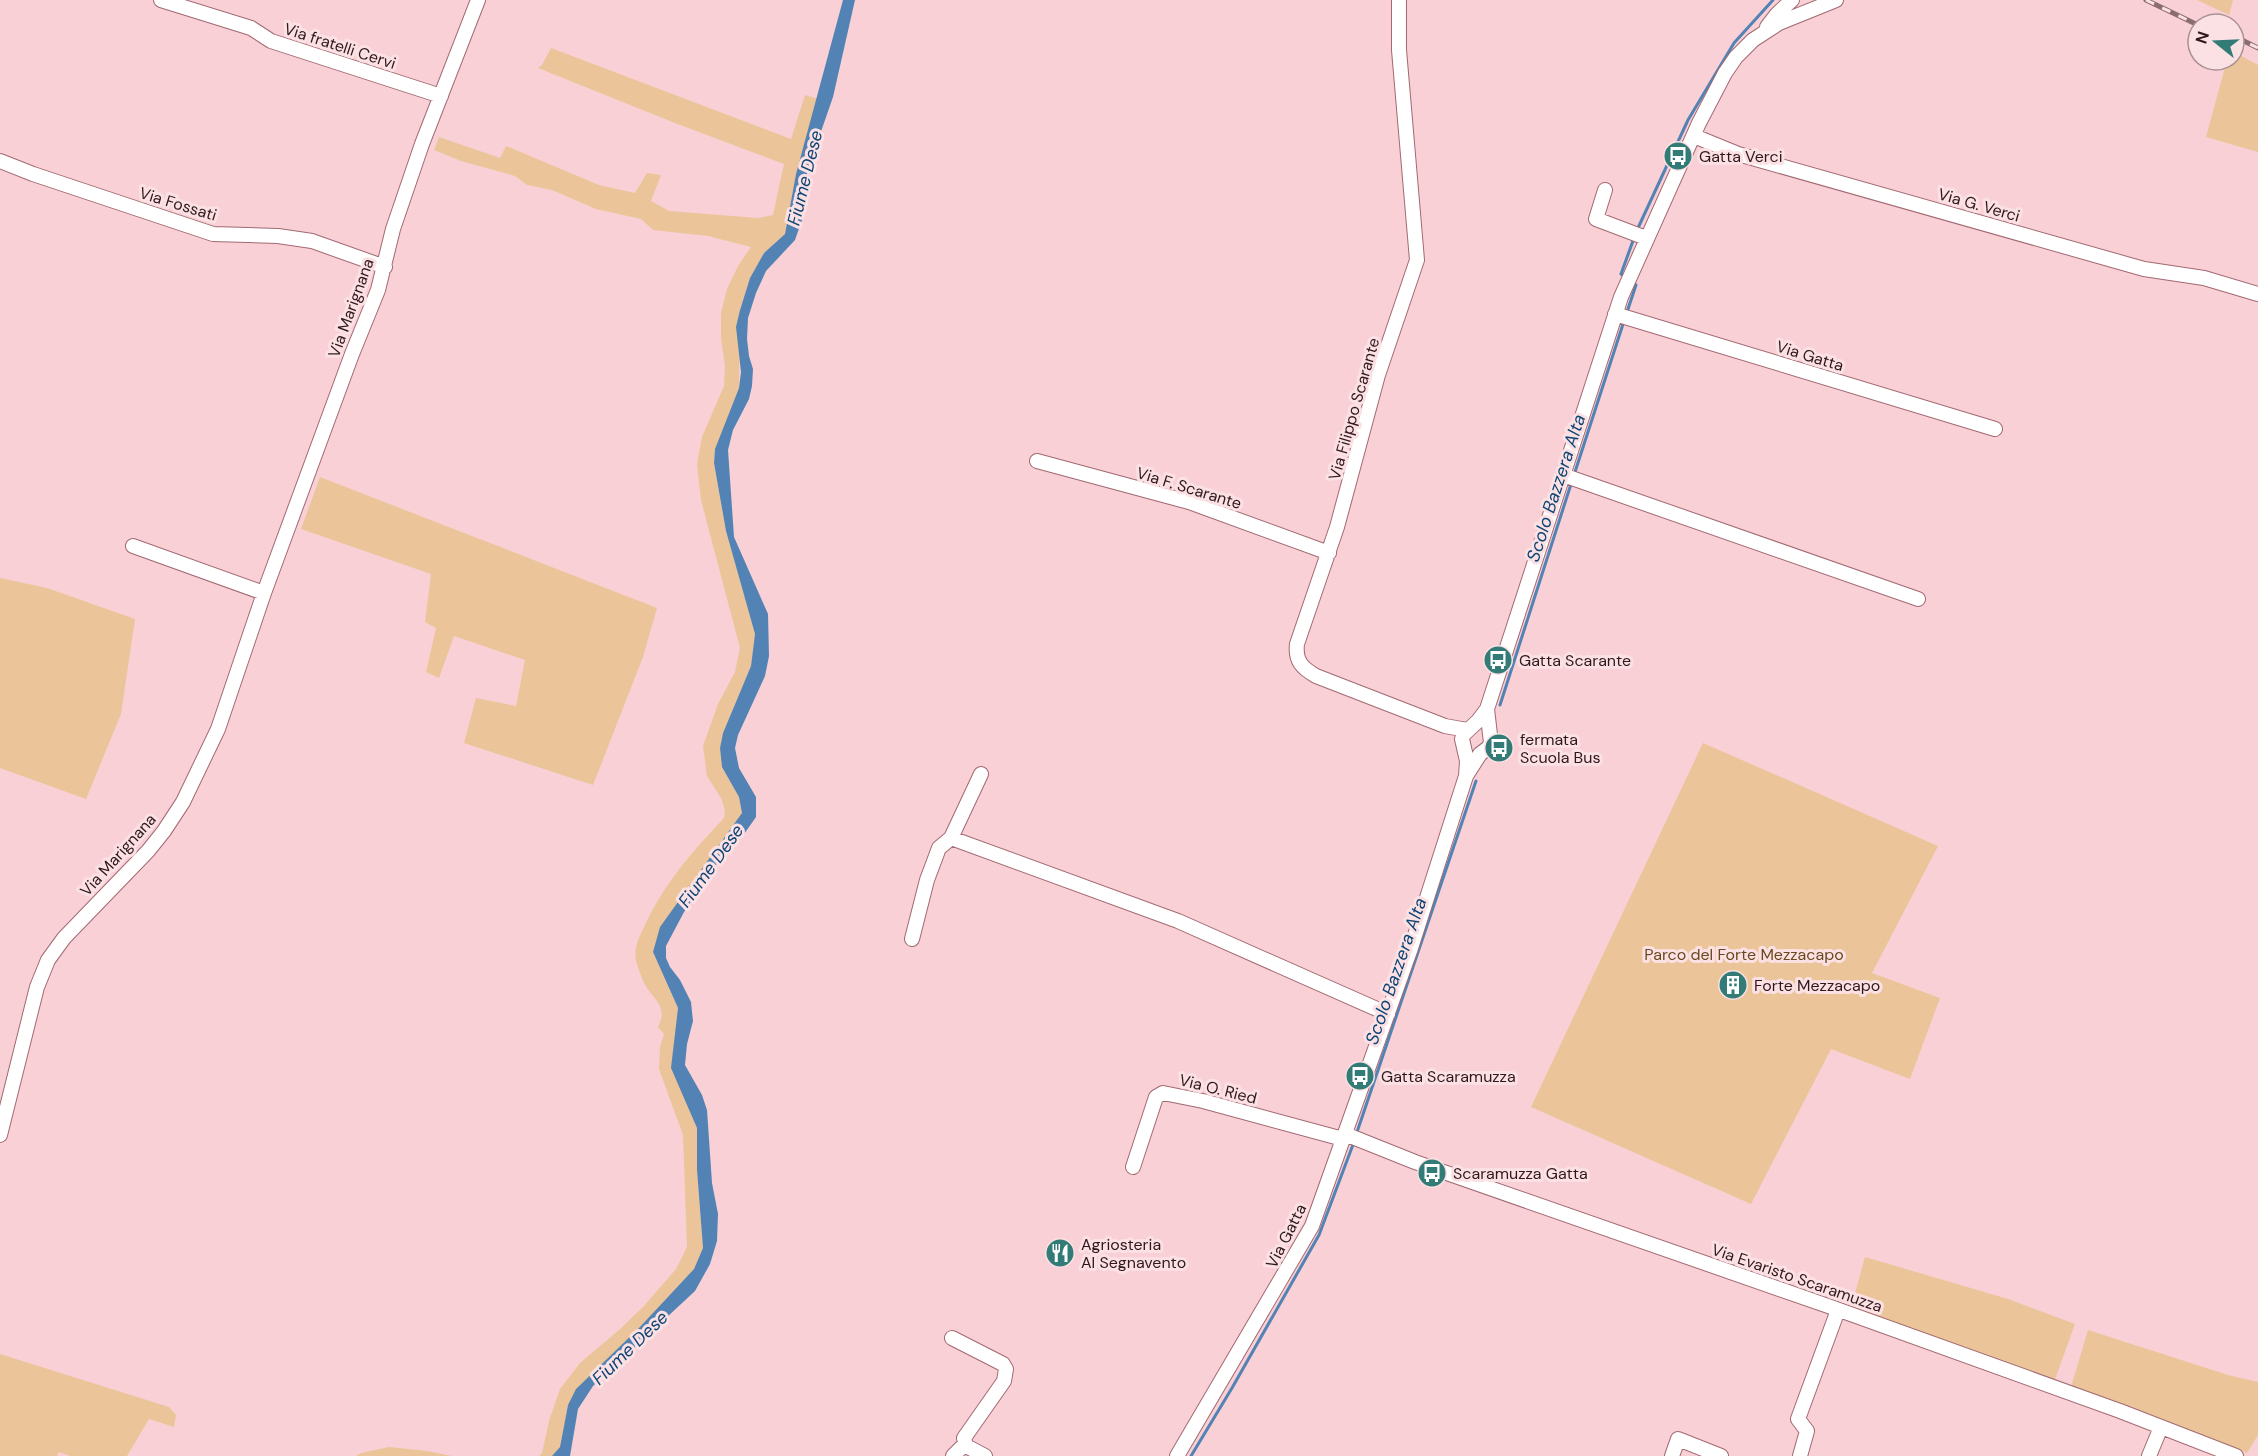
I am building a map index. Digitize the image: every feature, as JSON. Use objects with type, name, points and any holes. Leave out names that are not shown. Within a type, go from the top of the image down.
[{"type":"street","name":"Via fratelli Cervi","points":[[161,0],[251,28],[271,41],[441,96]]},
{"type":"street","name":"Via Marignana","points":[[0,1135],[37,987],[48,960],[64,938],[148,851],[183,802],[218,729],[264,593],[385,267],[402,200],[478,0]]},
{"type":"street","name":"Via Filippo Scarante","points":[[1399,0],[1399,50],[1417,260],[1378,375],[1354,470],[1329,553],[1297,644],[1297,657],[1300,665],[1316,676],[1445,726],[1470,728]]},
{"type":"street","name":"Via Gatta","points":[[1177,1456],[1305,1240],[1317,1215],[1388,1014],[1466,776],[1480,754],[1485,752],[1491,743],[1487,709],[1569,477],[1646,238],[1725,74],[1745,48],[1792,0]]},
{"type":"street","name":"Via Gatta","points":[[1764,31],[1814,3],[1836,0]]},
{"type":"street","name":"Via G. Verci","points":[[1694,136],[1738,154],[2144,270],[2204,278],[2258,294]]},
{"type":"street","name":"Via Fossati","points":[[0,161],[213,234],[278,236],[312,240],[385,267]]},
{"type":"street","points":[[1605,190],[1596,219],[1646,238]]},
{"type":"street","name":"Via Gatta","points":[[1621,316],[1995,429]]},
{"type":"street","name":"Via F. Scarante","points":[[1037,461],[1189,502],[1329,553]]},
{"type":"street","points":[[1569,477],[1918,599]]},
{"type":"street","points":[[133,546],[264,593]]},
{"type":"street","name":"Via Gatta","points":[[1466,776],[1464,734],[1487,709]]},
{"type":"street","name":"Via Filippo Scarante","points":[[1445,726],[1463,746]]},
{"type":"street","points":[[1470,728],[1484,728],[1488,732]]},
{"type":"street","points":[[1463,746],[1474,754],[1480,754]]},
{"type":"street","points":[[912,939],[927,880],[939,848],[951,838],[981,774]]},
{"type":"street","points":[[951,838],[1195,929],[1388,1014]]},
{"type":"street","name":"Via O. Ried","points":[[1133,1167],[1156,1097],[1163,1093],[1344,1136]]},
{"type":"street","name":"Via Evaristo Scaramuzza","points":[[1344,1136],[1361,1140],[1426,1166],[1838,1310],[2161,1426],[2236,1456]]},
{"type":"street","points":[[1800,1456],[1807,1431],[1798,1419],[1838,1310]]},
{"type":"street","points":[[952,1338],[1002,1364],[1006,1369],[1004,1381],[964,1438],[966,1446],[985,1456]]},
{"type":"street","points":[[2149,1456],[2161,1426]]},
{"type":"street","points":[[1672,1456],[1678,1439],[1721,1456]]},
{"type":"street","points":[[953,1456],[966,1446]]},
{"type":"green space","points":[[2197,0],[2233,0],[2230,12],[2223,12]]},
{"type":"green space","points":[[551,48],[791,139],[805,95],[818,99],[796,174],[785,234],[764,253],[750,278],[740,309],[739,388],[715,450],[714,463],[726,531],[755,634],[751,666],[723,733],[720,748],[722,767],[739,797],[742,813],[653,952],[678,1008],[672,1068],[697,1128],[697,1170],[703,1248],[694,1269],[568,1405],[560,1447],[552,1456],[539,1456],[542,1453],[549,1421],[560,1389],[580,1363],[643,1307],[676,1269],[687,1247],[683,1135],[659,1069],[660,1047],[664,1034],[658,1027],[662,1013],[644,983],[636,961],[636,951],[642,930],[672,879],[724,818],[725,810],[721,798],[707,776],[703,746],[718,704],[735,672],[740,648],[701,500],[697,464],[702,437],[724,386],[725,366],[721,338],[721,313],[727,289],[738,266],[751,247],[708,236],[653,230],[641,219],[596,209],[552,190],[527,185],[515,176],[461,161],[434,150],[439,137],[500,158],[506,146],[599,185],[635,193],[647,173],[661,175],[651,201],[669,211],[758,218],[773,215],[784,164],[538,68]]},
{"type":"green space","points":[[2246,58],[2258,65],[2258,152],[2206,137],[2224,72],[2246,72]]},
{"type":"green space","points":[[320,477],[657,608],[643,657],[593,785],[464,743],[476,698],[516,706],[525,660],[454,636],[439,678],[426,672],[436,628],[425,622],[431,574],[301,529]]},
{"type":"green space","points":[[0,578],[47,588],[135,619],[121,714],[86,799],[0,768]]},
{"type":"green space","name":"Parco del Forte Mezzacapo","points":[[1703,743],[1938,846],[1872,973],[1940,998],[1910,1079],[1831,1049],[1751,1204],[1531,1107]]},
{"type":"green space","points":[[1865,1257],[2008,1299],[2075,1324],[2054,1382],[1851,1308]]},
{"type":"green space","points":[[2088,1330],[2228,1375],[2258,1382],[2258,1435],[2247,1453],[2071,1387]]},
{"type":"green space","points":[[0,1354],[169,1407],[176,1415],[174,1427],[149,1419],[127,1456],[70,1456],[59,1452],[57,1456],[0,1456]]},
{"type":"green space","points":[[389,1447],[427,1451],[452,1456],[356,1456]]},
{"type":"water","name":"Fiume Dese","points":[[843,0],[855,0],[833,97],[808,169],[804,186],[803,217],[795,240],[766,271],[756,293],[748,318],[747,339],[753,369],[752,386],[749,399],[733,430],[728,450],[734,537],[768,614],[769,656],[765,676],[738,735],[735,748],[739,768],[756,797],[756,817],[742,837],[714,867],[684,912],[666,946],[666,958],[670,967],[680,980],[691,1002],[693,1021],[685,1065],[702,1095],[707,1110],[712,1183],[718,1214],[717,1241],[710,1264],[695,1291],[593,1386],[578,1409],[570,1456],[552,1456],[560,1447],[568,1405],[576,1389],[639,1328],[694,1269],[703,1248],[697,1170],[697,1128],[671,1068],[678,1008],[653,952],[660,927],[742,813],[739,797],[722,767],[720,748],[723,733],[751,666],[755,634],[726,531],[714,463],[715,449],[739,388],[741,372],[736,327],[740,310],[750,278],[764,253],[785,234],[796,174]]},
{"type":"waterway","name":"Scolo Bazzera Alta","points":[[1638,228],[1688,120],[1734,43],[1773,0]]},
{"type":"waterway","name":"Scolo Bazzera Alta","points":[[1624,276],[1621,274],[1634,238]]},
{"type":"waterway","name":"Scolo Bazzera Alta","points":[[1627,312],[1636,285],[1633,283]]},
{"type":"waterway","name":"Scolo Bazzera Alta","points":[[1574,475],[1624,321]]},
{"type":"waterway","name":"Scolo Bazzera Alta","points":[[1500,705],[1572,481]]},
{"type":"waterway","name":"Scolo Bazzera Alta","points":[[1356,1135],[1476,781]]},
{"type":"waterway","name":"Scolo Bazzera Alta","points":[[1191,1456],[1319,1235],[1354,1142]]},
{"type":"railway","points":[[2146,0],[2186,19]]},
{"type":"railway","points":[[2246,42],[2258,48]]},
{"type":"place","name":"Gatta Verci","points":[[1678,156]]},
{"type":"place","name":"Gatta Scarante","points":[[1498,660]]},
{"type":"place","name":"fermata Scuola Bus","points":[[1499,748]]},
{"type":"place","name":"Forte Mezzacapo","points":[[1733,985]]},
{"type":"place","name":"Gatta Scaramuzza","points":[[1360,1076]]},
{"type":"place","name":"Scaramuzza Gatta","points":[[1432,1173]]},
{"type":"place","name":"Agriosteria Al Segnavento","points":[[1060,1253]]}]
